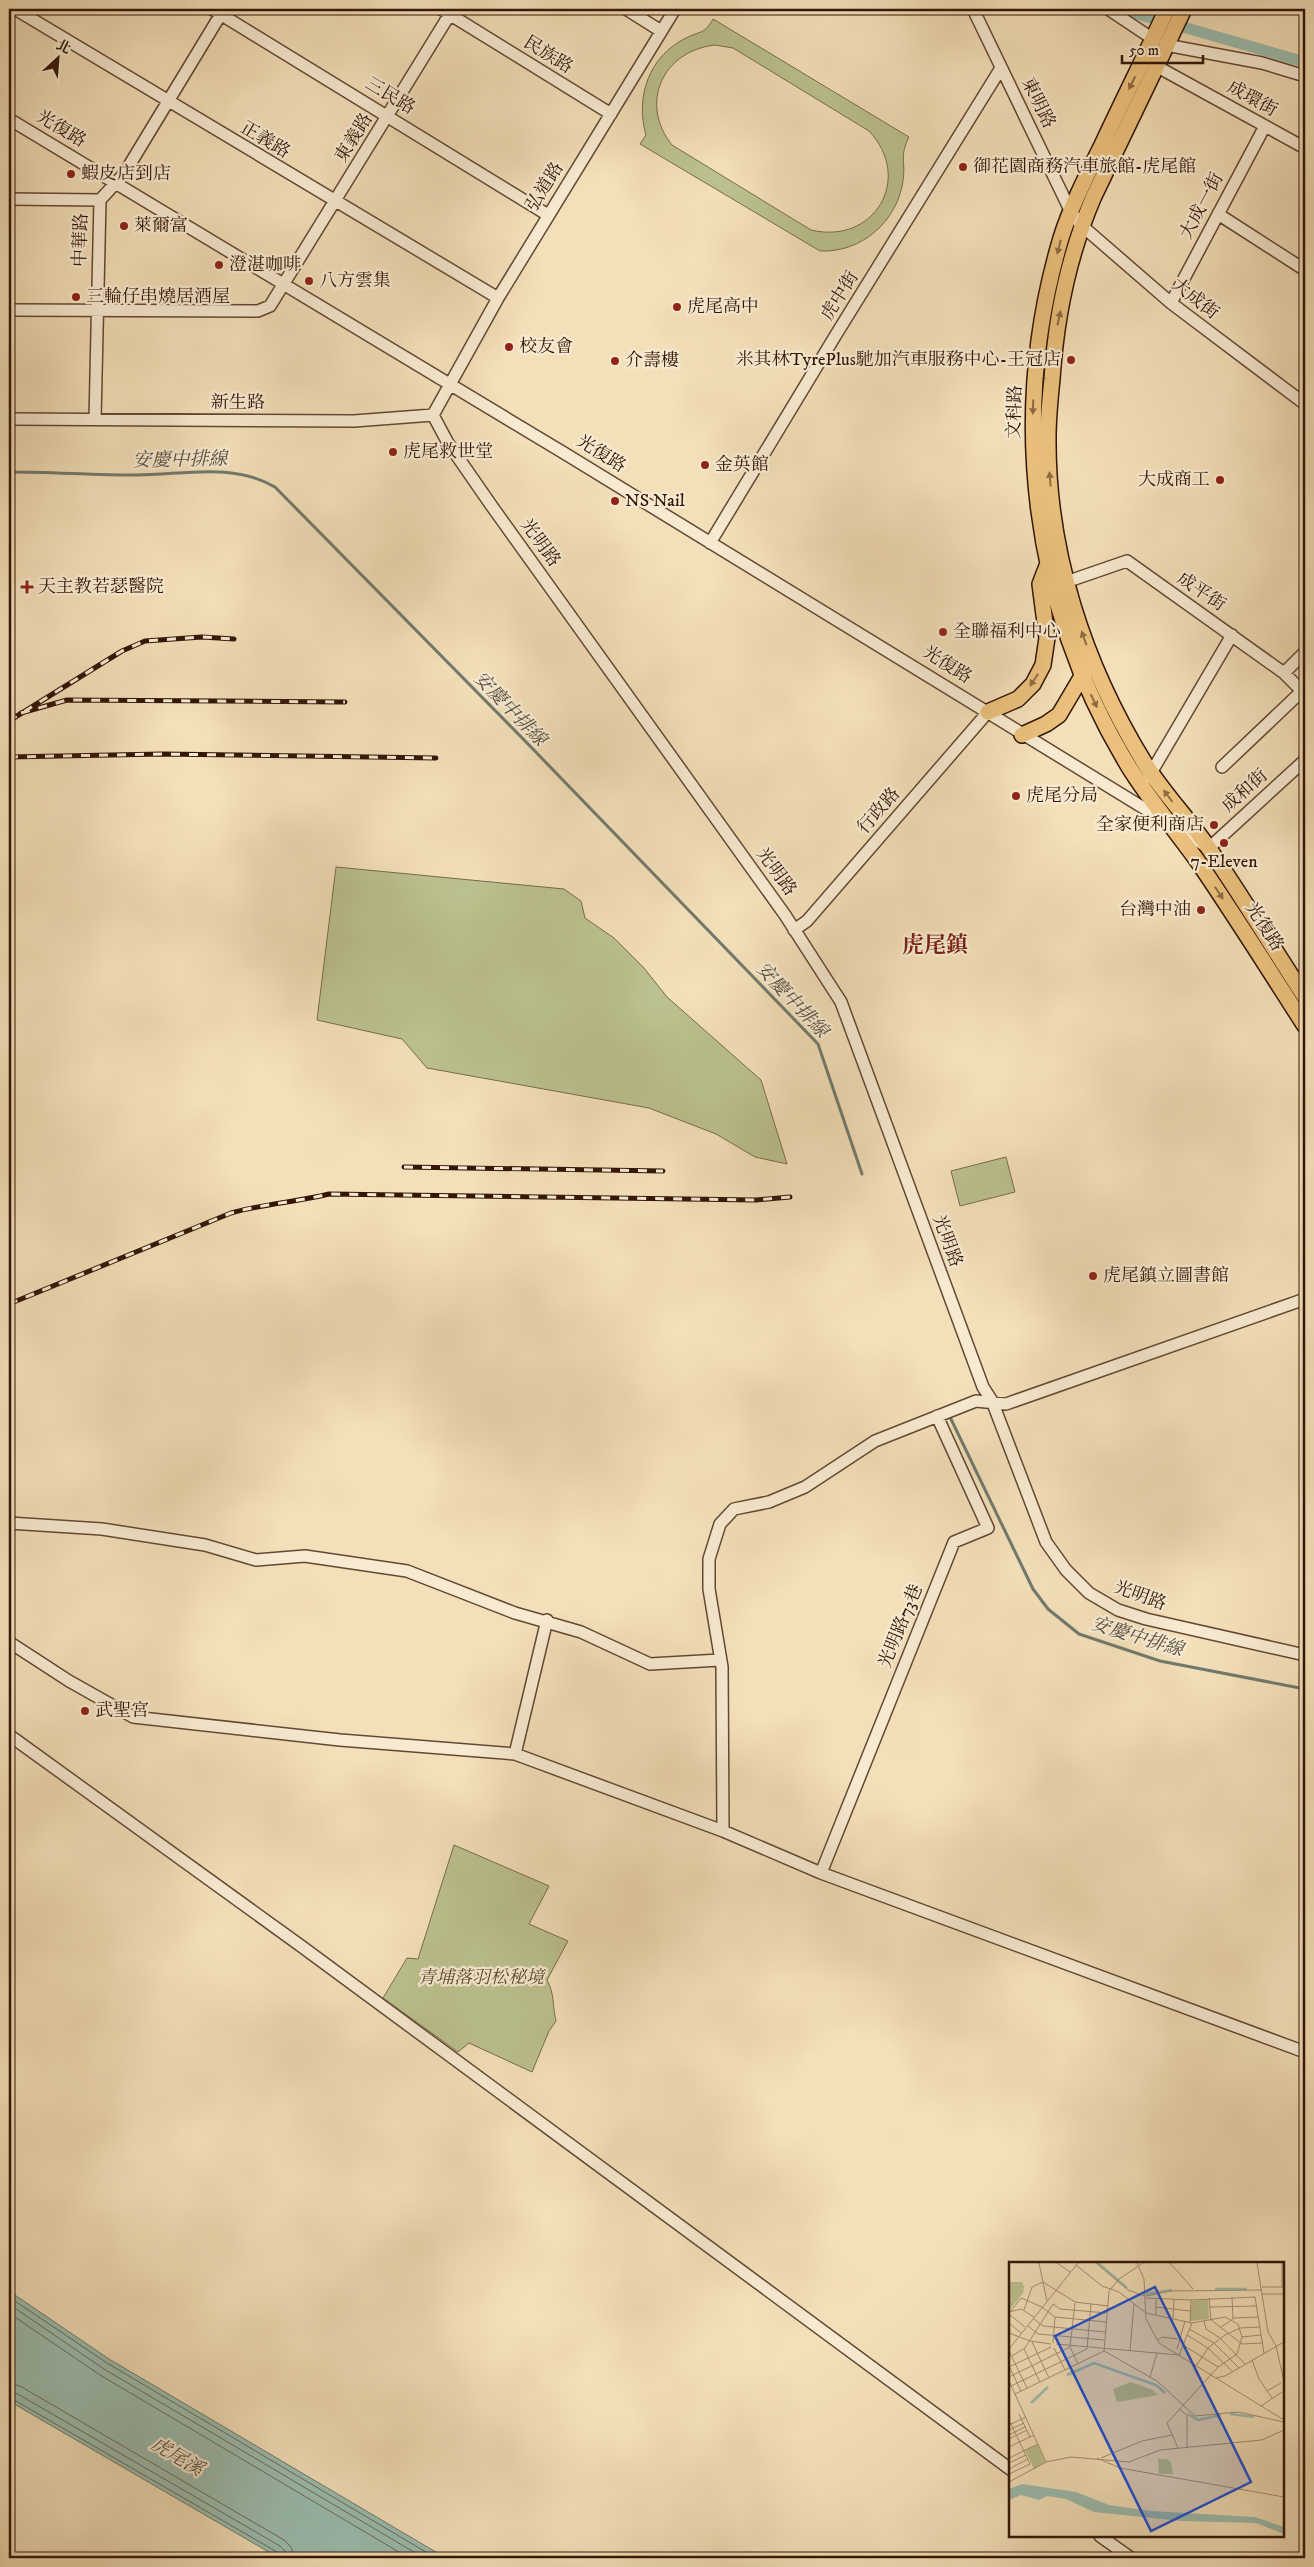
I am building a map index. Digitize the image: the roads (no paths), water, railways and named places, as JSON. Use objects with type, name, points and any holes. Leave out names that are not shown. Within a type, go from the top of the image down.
[{"type":"main road","points":[[1159,42],[1167,9]]},
{"type":"main road","points":[[1159,42],[1184,9]]},
{"type":"main road","name":"文科路","points":[[1159,42],[1156,66],[1081,225],[1055,334],[1048,436],[1055,522],[1066,582],[1092,660],[1147,780],[1172,824]]},
{"type":"main road","name":"文科路","points":[[1159,42],[1071,212],[1061,237],[1047,298],[1033,403],[1035,478],[1039,521],[1047,566],[1062,620],[1082,676],[1127,763],[1147,780],[1209,848]]},
{"type":"main road","points":[[988,712],[1018,699],[1033,684],[1043,665],[1046,638],[1040,584],[1047,566]]},
{"type":"main road","points":[[1022,735],[1046,724],[1058,715],[1092,660]]},
{"type":"main road","name":"光復路","points":[[1172,824],[1305,1026]]},
{"type":"main road","name":"光復路","points":[[1209,848],[1305,997]]},
{"type":"street","name":"正義路","points":[[15,9],[498,298]]},
{"type":"street","points":[[626,9],[661,31]]},
{"type":"street","name":"弘道路","points":[[450,386],[498,298],[675,9]]},
{"type":"street","name":"東明路","points":[[973,9],[1071,212]]},
{"type":"street","points":[[1108,9],[1159,42],[1262,63],[1305,76]]},
{"type":"street","name":"民族路","points":[[448,10],[611,114]]},
{"type":"street","name":"東義路","points":[[9,310],[258,311],[270,306],[285,285],[388,116],[448,10]]},
{"type":"street","name":"中華路","points":[[94,419],[100,200],[124,174],[219,11]]},
{"type":"street","name":"三民路","points":[[219,11],[548,215]]},
{"type":"street","name":"成環街","points":[[1156,66],[1305,148]]},
{"type":"street","name":"虎中街","points":[[710,543],[837,333],[1002,68]]},
{"type":"street","name":"光復路","points":[[9,119],[988,712],[1022,735],[1135,801],[1209,848]]},
{"type":"street","name":"大成一街","points":[[1171,303],[1265,126]]},
{"type":"street","points":[[9,199],[100,200]]},
{"type":"street","name":"大成街","points":[[1071,212],[1081,225],[1171,303],[1305,404]]},
{"type":"street","points":[[1218,214],[1305,270]]},
{"type":"street","points":[[433,415],[450,386]]},
{"type":"street","name":"新生路","points":[[9,419],[354,421],[433,415]]},
{"type":"street","name":"光明路","points":[[433,415],[448,444],[794,930],[841,1002],[940,1275],[983,1387],[992,1401],[1046,1542],[1066,1570],[1089,1593],[1118,1610],[1146,1619],[1305,1655]]},
{"type":"street","name":"成平街","points":[[1066,582],[1127,562],[1284,672],[1302,691],[1222,767]]},
{"type":"street","points":[[1135,801],[1232,635]]},
{"type":"street","points":[[1284,672],[1305,652]]},
{"type":"street","name":"行政路","points":[[794,930],[807,921],[988,712]]},
{"type":"street","name":"成和街","points":[[1209,848],[1305,762]]},
{"type":"street","points":[[723,1831],[720,1660],[708,1589],[709,1559],[720,1524],[734,1509],[769,1502],[805,1487],[875,1441],[976,1401],[992,1401],[1006,1404],[1305,1299]]},
{"type":"street","name":"光明路73巷","points":[[821,1873],[954,1542],[988,1528],[937,1416]]},
{"type":"street","points":[[9,1523],[102,1529],[205,1545],[256,1560],[304,1556],[407,1570],[515,1613],[546,1620],[581,1632],[650,1664],[720,1660]]},
{"type":"street","points":[[515,1754],[546,1620]]},
{"type":"street","points":[[9,1642],[69,1681],[133,1717],[340,1740],[515,1754],[723,1831],[821,1873],[1305,2052]]},
{"type":"street","points":[[9,1735],[301,1946],[1009,2468]]},
{"type":"street","points":[[1101,2537],[1130,2558]]},
{"type":"water","name":"虎尾溪","points":[[9,2291],[109,2359],[446,2558],[279,2558],[9,2401]]},
{"type":"waterway","points":[[1126,9],[1134,13],[1305,62]]},
{"type":"waterway","name":"安慶中排線","points":[[9,472],[136,475],[225,472],[259,479],[275,487],[529,745],[818,1044],[862,1174]]},
{"type":"waterway","name":"安慶中排線","points":[[949,1415],[1033,1589],[1048,1609],[1079,1634],[1160,1661],[1305,1689]]},
{"type":"railway","points":[[9,721],[122,651],[145,641],[202,637],[234,639]]},
{"type":"railway","points":[[21,713],[67,700],[345,702]]},
{"type":"railway","points":[[9,757],[162,754],[436,758]]},
{"type":"railway","points":[[404,1167],[663,1171]]},
{"type":"railway","points":[[9,1304],[231,1213],[329,1194],[756,1200],[790,1197]]},
{"type":"place","name":"御花園商務汽車旅館-虎尾館","points":[[963,167]]},
{"type":"place","name":"蝦皮店到店","points":[[71,174]]},
{"type":"place","name":"萊爾富","points":[[124,226]]},
{"type":"place","name":"澄湛咖啡","points":[[219,265]]},
{"type":"place","name":"八方雲集","points":[[309,281]]},
{"type":"place","name":"三輪仔串燒居酒屋","points":[[76,297]]},
{"type":"place","name":"虎尾高中","points":[[677,307]]},
{"type":"place","name":"校友會","points":[[509,347]]},
{"type":"place","name":"米其林TyrePlus馳加汽車服務中心-王冠店","points":[[1071,360]]},
{"type":"place","name":"介壽樓","points":[[615,361]]},
{"type":"place","name":"虎尾救世堂","points":[[393,452]]},
{"type":"place","name":"金英館","points":[[705,465]]},
{"type":"place","name":"大成商工","points":[[1220,480]]},
{"type":"place","name":"NS Nail","points":[[615,501]]},
{"type":"place","name":"天主教若瑟醫院","points":[[27,587]]},
{"type":"place","name":"全聯福利中心","points":[[943,632]]},
{"type":"place","name":"虎尾分局","points":[[1016,796]]},
{"type":"place","name":"全家便利商店","points":[[1214,825]]},
{"type":"place","name":"7-Eleven","points":[[1224,843]]},
{"type":"place","name":"台灣中油","points":[[1201,910]]},
{"type":"place","name":"虎尾鎮立圖書館","points":[[1093,1276]]},
{"type":"place","name":"武聖宮","points":[[85,1711]]},
{"type":"district","name":"虎尾鎮","points":[[935,945]]},
{"type":"park label","name":"青埔落羽松秘境","points":[[481,1978]]}]
